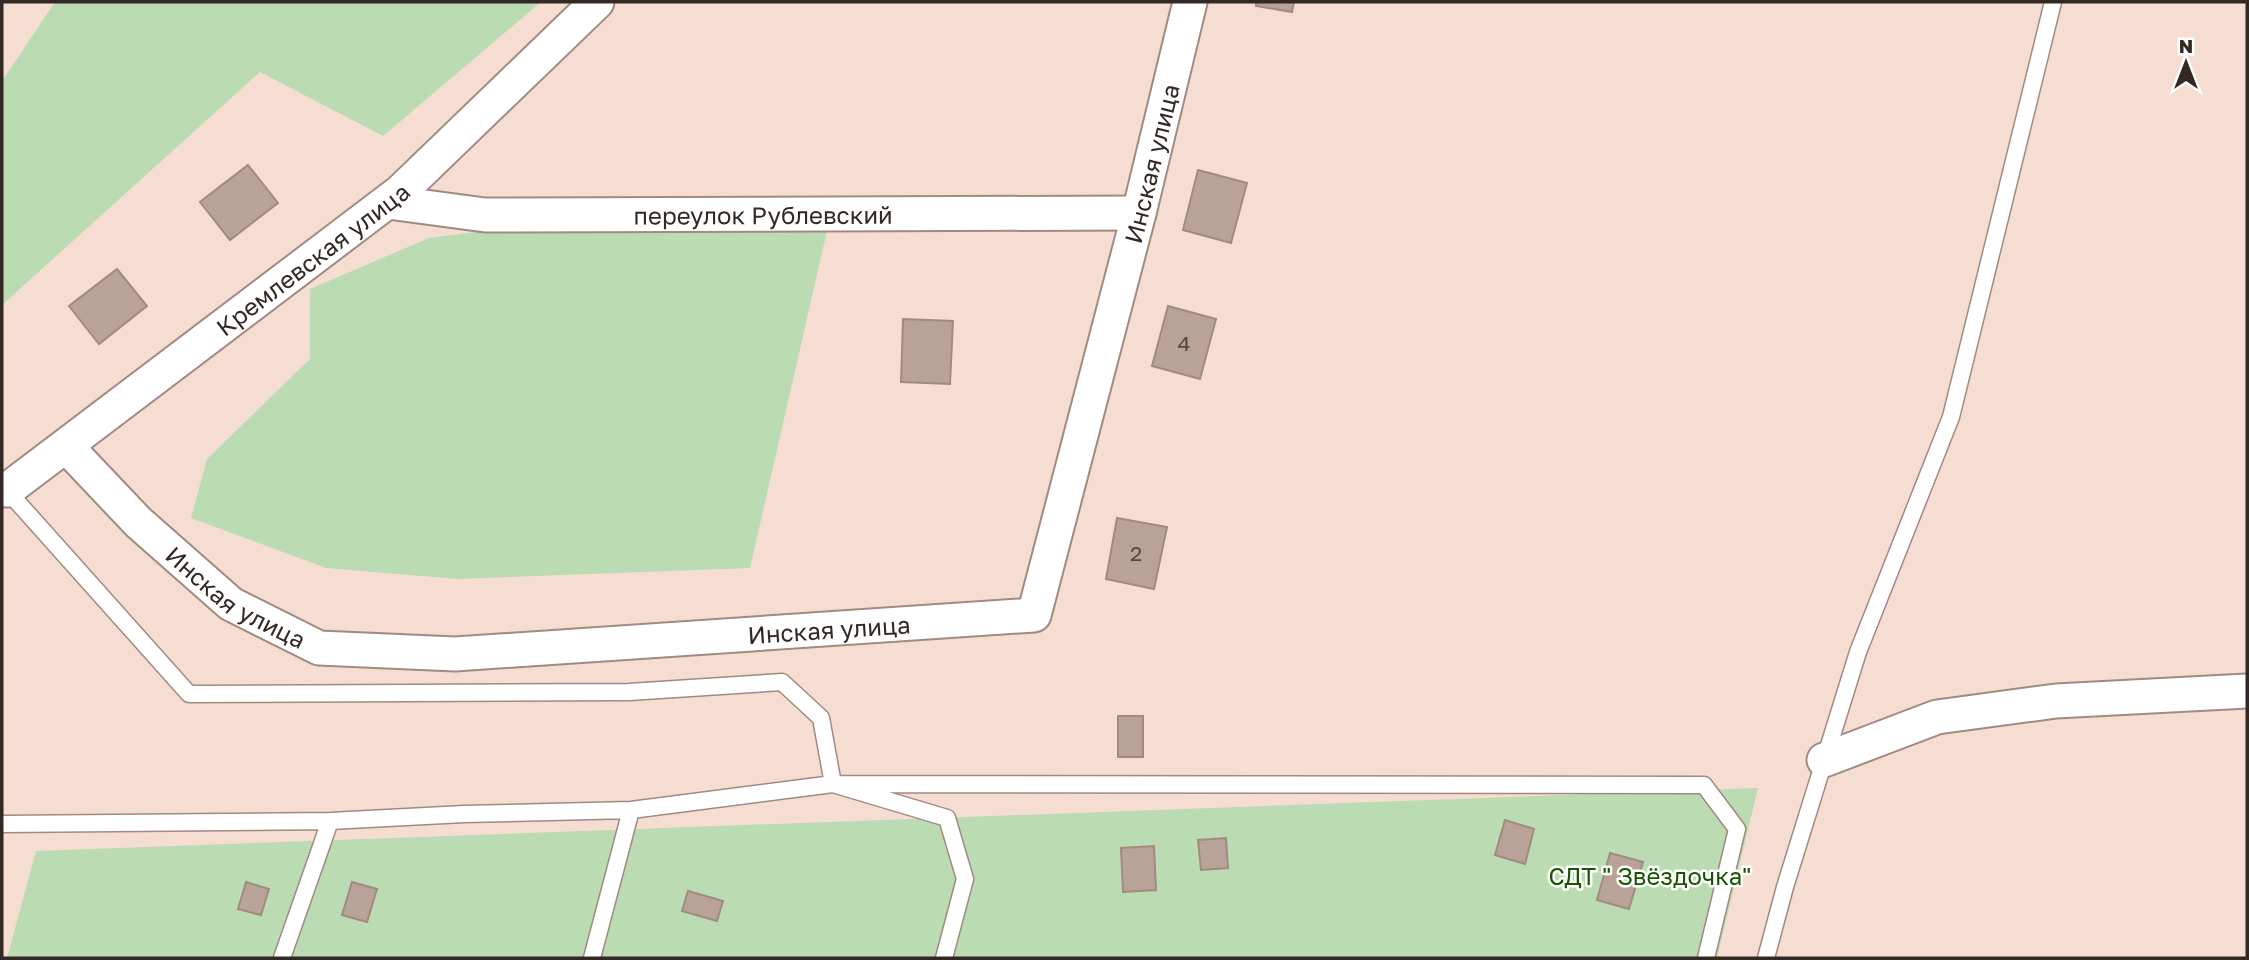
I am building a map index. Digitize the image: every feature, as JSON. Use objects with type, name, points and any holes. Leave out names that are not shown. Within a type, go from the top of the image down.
[{"type":"street","name":"Кремлевская улица","points":[[5,488],[66,446],[388,202],[597,2]]},
{"type":"street","name":"Инская улица","points":[[66,446],[138,522],[232,604],[318,648],[455,654],[1034,615],[1139,213],[1190,2]]},
{"type":"street","name":"переулок Рублевский","points":[[388,202],[485,215],[1139,213]]},
{"type":"street","points":[[1824,760],[1937,717],[2056,701],[2247,691]]},
{"type":"lane","points":[[1766,958],[1785,887],[1858,652],[1951,417],[2053,2]]},
{"type":"lane","points":[[5,488],[189,694],[629,692],[782,682],[821,718],[833,784]]},
{"type":"lane","points":[[833,784],[947,818],[965,878],[944,958]]},
{"type":"lane","points":[[2,824],[330,821],[464,814],[632,810],[833,784],[1704,785],[1737,829],[1706,958]]},
{"type":"lane","points":[[592,958],[632,810]]},
{"type":"lane","points":[[282,958],[330,821]]},
{"type":"green space","points":[[55,2],[541,2],[383,136],[260,72],[2,305],[2,81]]},
{"type":"green space","points":[[615,214],[829,222],[750,568],[458,579],[326,568],[191,518],[207,459],[310,359],[310,289],[429,238]]},
{"type":"green space","name":"СДТ \" Звёздочка\"","points":[[1758,788],[1717,958],[7,958],[36,851]]},
{"type":"building","points":[[1256,2],[1294,2],[1292,12],[1256,6]]},
{"type":"building","points":[[248,165],[278,203],[230,240],[200,202]]},
{"type":"building","points":[[1198,170],[1247,183],[1231,243],[1183,230]]},
{"type":"building","points":[[117,269],[147,306],[99,344],[69,306]]},
{"type":"building","points":[[1168,306],[1216,319],[1200,379],[1152,366]]},
{"type":"building","points":[[903,319],[953,321],[950,384],[901,382]]},
{"type":"building","points":[[1117,518],[1167,527],[1154,589],[1106,579]]},
{"type":"building","points":[[1118,716],[1143,716],[1143,757],[1118,757]]},
{"type":"building","points":[[1505,820],[1534,829],[1525,864],[1495,855]]},
{"type":"building","points":[[1226,838],[1228,868],[1201,870],[1198,840]]},
{"type":"building","points":[[1154,846],[1156,890],[1123,892],[1121,848]]},
{"type":"building","points":[[1610,853],[1643,862],[1629,909],[1597,900]]},
{"type":"building","points":[[246,882],[269,889],[261,915],[238,909]]},
{"type":"building","points":[[352,882],[377,889],[367,922],[342,915]]},
{"type":"building","points":[[688,891],[723,901],[717,921],[682,911]]}]
